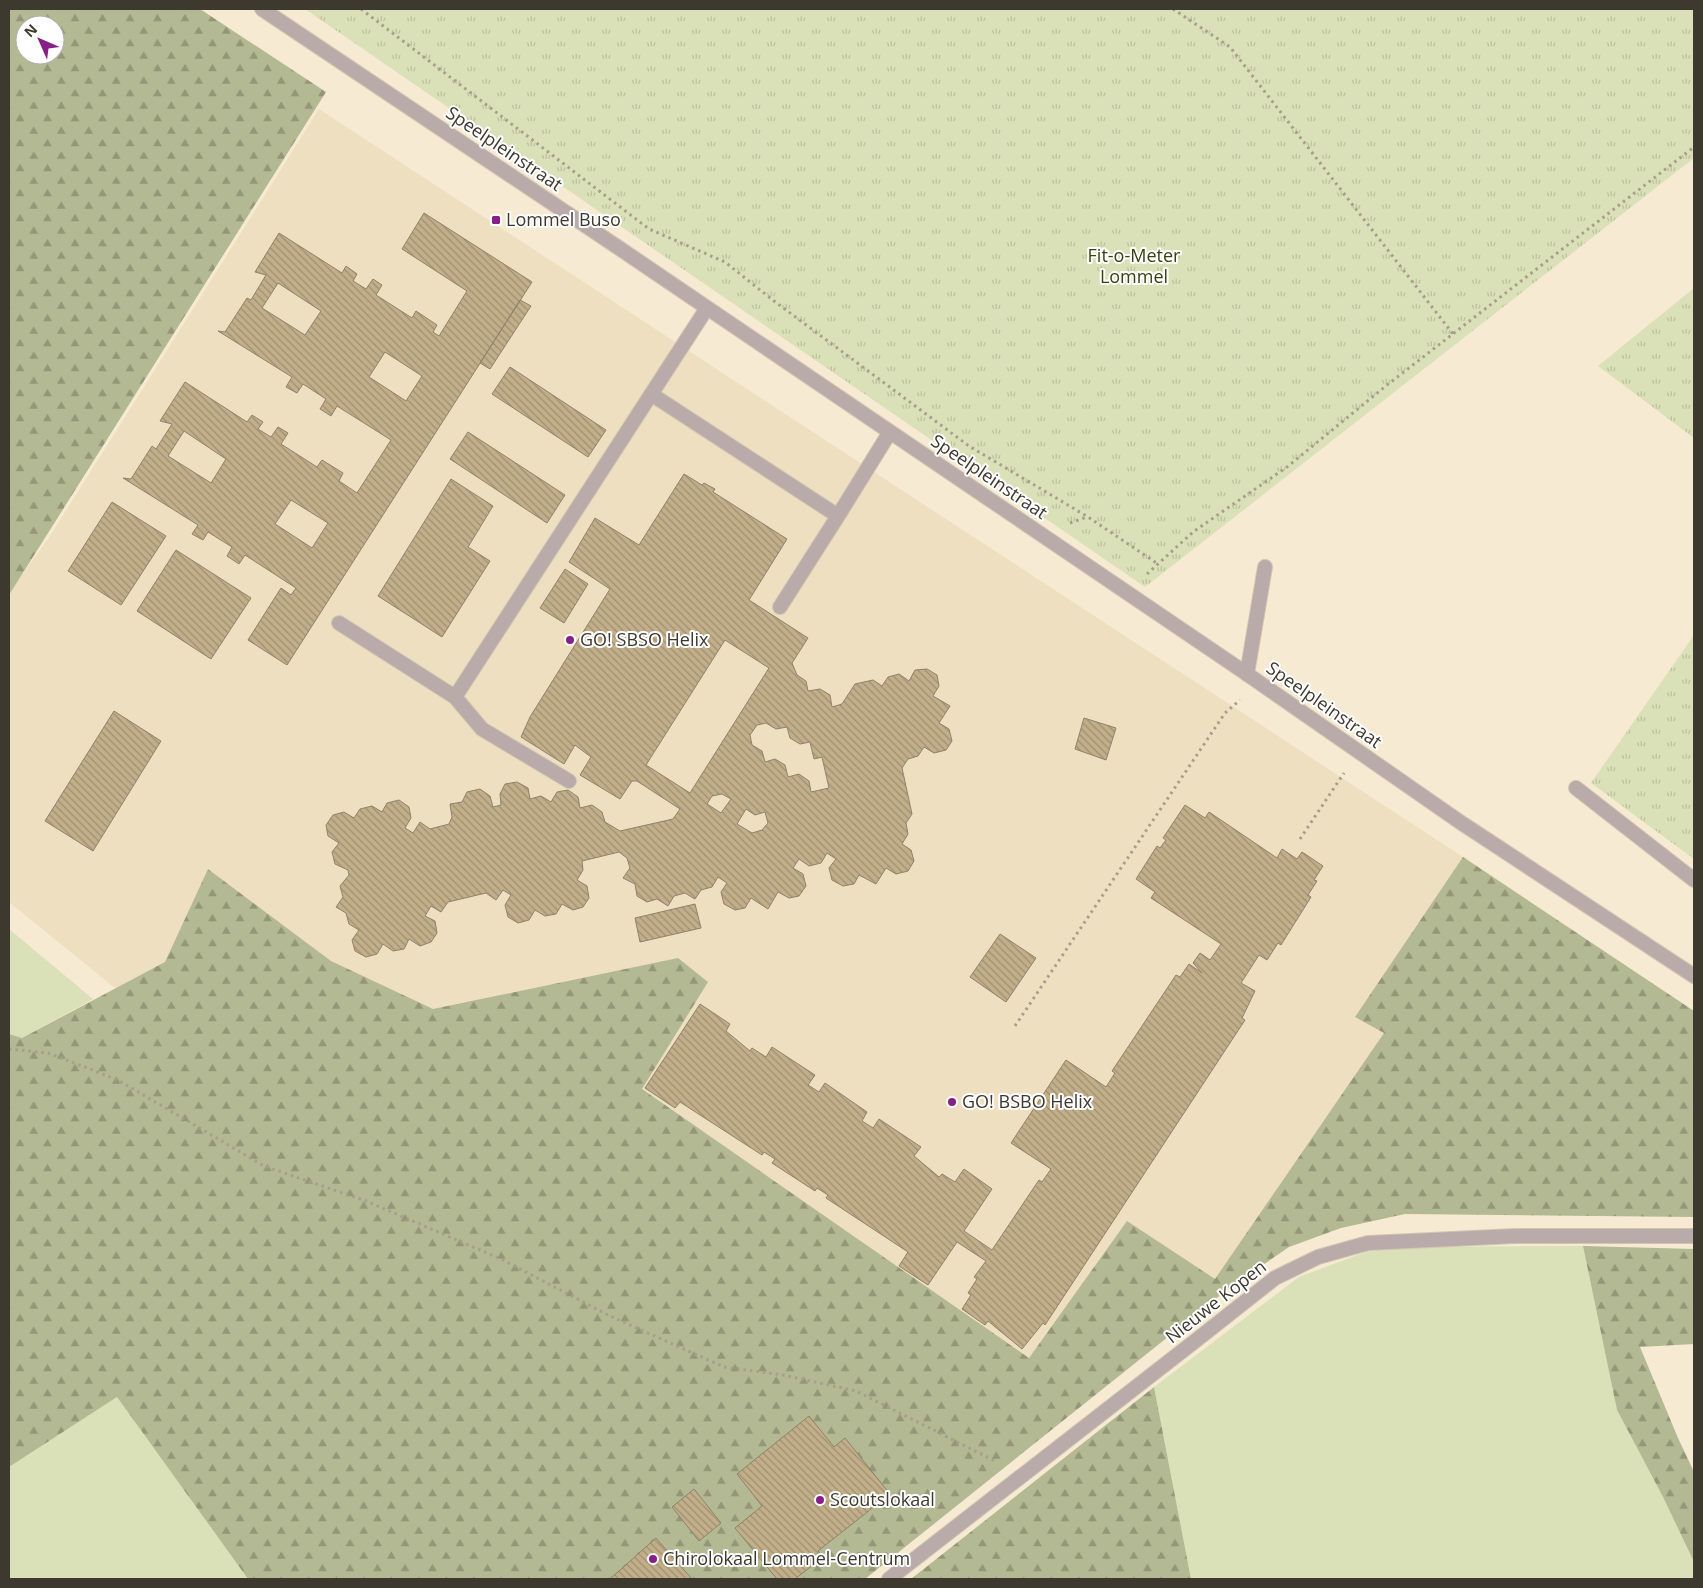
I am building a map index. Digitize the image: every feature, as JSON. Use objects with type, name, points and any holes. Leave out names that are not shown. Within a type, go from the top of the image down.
[{"type":"street","name":"Speelpleinstraat","points":[[262,9],[1247,674],[1460,822],[1694,976]]},
{"type":"street","points":[[455,697],[707,308]]},
{"type":"street","points":[[651,394],[838,516]]},
{"type":"street","points":[[780,607],[890,432]]},
{"type":"street","points":[[1247,674],[1265,567]]},
{"type":"street","points":[[339,623],[455,697],[482,729],[569,781]]},
{"type":"street","points":[[1576,788],[1694,880]]},
{"type":"street","name":"Nieuwe Kopen","points":[[889,1579],[1275,1278],[1318,1257],[1368,1243],[1515,1236],[1694,1236]]},
{"type":"path","points":[[361,9],[650,229],[725,262],[782,307],[969,446],[1088,517],[1158,564]]},
{"type":"path","points":[[1173,9],[1230,47],[1453,334]]},
{"type":"path","points":[[1126,592],[1193,532],[1286,467],[1453,334],[1694,148]]},
{"type":"path","points":[[1015,1026],[1225,713],[1260,684]]},
{"type":"path","points":[[1300,839],[1358,752]]},
{"type":"path","points":[[9,1050],[48,1053],[118,1080],[264,1166],[366,1201],[501,1259],[610,1316],[724,1367],[783,1375],[856,1391],[991,1457],[1021,1477]]},
{"type":"shaded area","name":"GO! SBSO Helix","points":[[319,109],[1489,874],[1288,1237],[1030,1442],[137,1006],[9,902],[9,593],[50,536]]},
{"type":"green space","points":[[9,9],[200,9],[326,92],[9,595]]},
{"type":"green space","name":"Fit-o-Meter Lommel","points":[[305,9],[1694,9],[1694,158],[1145,587]]},
{"type":"green space","points":[[1694,288],[1694,438],[1598,366]]},
{"type":"green space","points":[[1694,635],[1694,859],[1591,783]]},
{"type":"green space","points":[[1463,857],[1694,1011],[1694,1217],[1405,1214],[1341,1228],[1289,1247],[1228,1289],[865,1579],[248,1579],[117,1397],[9,1467],[9,1034],[22,1038],[165,962],[208,869],[331,961],[433,1009],[678,958],[708,982],[642,1089],[1029,1358],[1127,1221],[1215,1279],[1384,1033],[1355,1017]]},
{"type":"green space","points":[[9,929],[93,999],[22,1038],[9,1034]]},
{"type":"green space","points":[[1583,1246],[1617,1410],[1663,1497],[1694,1562],[1694,1579],[1191,1579],[1154,1387],[1299,1277],[1379,1247]]},
{"type":"green space","points":[[1583,1246],[1694,1249],[1694,1344],[1640,1347],[1694,1472],[1694,1562],[1663,1497],[1617,1410]]},
{"type":"green space","points":[[1154,1387],[1191,1579],[911,1579]]},
{"type":"green space","points":[[117,1397],[248,1579],[9,1579],[9,1467]]},
{"type":"building","points":[[424,213],[532,282],[287,665],[248,640],[281,588],[291,595],[296,588],[245,555],[239,564],[227,556],[232,547],[208,532],[203,540],[192,534],[198,525],[123,478],[131,479],[152,446],[156,449],[172,424],[160,421],[185,382],[247,422],[252,415],[263,422],[258,429],[271,437],[278,427],[288,433],[281,444],[317,467],[322,460],[343,473],[339,481],[357,493],[391,440],[337,406],[331,416],[320,409],[326,399],[303,384],[297,393],[286,387],[292,377],[218,331],[225,332],[247,298],[251,300],[266,275],[255,272],[279,233],[342,273],[346,266],[357,274],[353,281],[366,289],[373,279],[382,285],[376,295],[412,318],[416,311],[437,325],[433,332],[439,336],[467,291],[402,249]],"holes":[[[278,283],[321,311],[305,335],[262,308]],[[385,352],[422,376],[406,401],[369,377]],[[184,431],[226,459],[211,483],[168,456]],[[291,500],[328,523],[312,548],[275,524]]]},
{"type":"building","points":[[520,300],[531,306],[490,369],[480,363]]},
{"type":"building","points":[[510,367],[606,430],[588,457],[492,394]]},
{"type":"building","points":[[468,432],[565,495],[547,523],[450,459]]},
{"type":"building","points":[[684,474],[702,485],[704,483],[715,489],[713,492],[787,539],[749,600],[808,638],[792,663],[797,675],[806,681],[808,691],[820,689],[830,695],[832,707],[842,704],[855,684],[873,680],[882,686],[888,677],[899,674],[909,681],[915,670],[927,669],[937,675],[939,686],[933,696],[950,706],[939,723],[949,729],[952,741],[946,750],[934,753],[924,747],[918,756],[908,759],[902,768],[912,814],[906,823],[908,834],[902,844],[911,850],[914,861],[908,871],[896,874],[886,868],[876,884],[859,875],[854,884],[843,886],[832,880],[829,868],[836,859],[827,853],[821,863],[809,866],[799,859],[793,868],[803,874],[806,886],[799,896],[789,898],[778,892],[768,909],[751,898],[745,908],[735,910],[724,904],[721,892],[727,883],[718,877],[712,887],[701,890],[695,899],[685,893],[674,896],[668,906],[657,899],[647,902],[637,896],[635,884],[623,878],[630,868],[627,858],[619,852],[582,861],[583,870],[577,880],[587,886],[589,898],[583,907],[573,910],[562,904],[556,914],[545,916],[535,910],[529,920],[518,923],[508,917],[505,905],[511,895],[503,890],[496,900],[486,893],[448,902],[441,912],[431,906],[425,916],[435,921],[437,933],[431,942],[420,946],[409,939],[404,949],[393,951],[383,944],[377,954],[366,957],[355,951],[352,940],[359,930],[349,924],[346,913],[336,907],[343,897],[340,886],[349,875],[348,870],[335,864],[332,852],[339,843],[328,836],[326,825],[333,815],[344,812],[354,818],[360,809],[372,806],[382,812],[387,803],[399,800],[409,807],[411,818],[405,828],[413,833],[420,822],[430,829],[449,824],[452,817],[450,804],[462,802],[467,792],[480,789],[490,796],[493,807],[501,805],[500,794],[505,784],[517,782],[528,788],[530,799],[541,796],[551,802],[557,792],[568,790],[578,797],[580,808],[592,805],[602,812],[605,822],[620,831],[673,819],[680,809],[637,781],[632,781],[620,799],[580,775],[591,757],[575,745],[564,764],[521,737],[530,717],[610,589],[569,562],[595,518],[639,545]],"holes":[[[725,640],[769,668],[690,793],[646,765]],[[766,723],[776,729],[787,727],[790,738],[800,744],[810,742],[814,759],[822,757],[829,788],[811,792],[809,781],[799,774],[788,777],[785,765],[775,759],[765,762],[762,751],[752,745],[750,735],[757,725]],[[722,794],[731,799],[721,813],[707,804],[712,796]],[[746,809],[755,815],[765,812],[768,823],[762,830],[752,833],[737,824]]]},
{"type":"building","points":[[451,479],[493,506],[468,547],[490,561],[442,637],[378,596]]},
{"type":"building","points":[[112,502],[166,536],[121,605],[68,571]]},
{"type":"building","points":[[176,550],[251,598],[211,659],[137,611]]},
{"type":"building","points":[[565,569],[588,584],[564,623],[540,608]]},
{"type":"building","points":[[114,711],[161,741],[93,851],[45,821]]},
{"type":"building","points":[[1084,718],[1116,728],[1106,760],[1075,749]]},
{"type":"building","points":[[1185,805],[1205,818],[1209,812],[1277,858],[1282,849],[1297,859],[1302,852],[1323,866],[1314,880],[1317,881],[1308,895],[1311,897],[1281,945],[1278,943],[1267,960],[1259,955],[1241,983],[1255,991],[1242,1018],[1245,1020],[1045,1325],[1043,1323],[1022,1349],[988,1321],[985,1325],[962,1309],[971,1295],[968,1293],[977,1279],[974,1277],[986,1261],[957,1242],[928,1285],[899,1266],[908,1252],[826,1198],[828,1195],[817,1188],[815,1191],[772,1163],[775,1159],[764,1152],[762,1155],[680,1102],[675,1108],[645,1088],[700,1004],[730,1024],[726,1031],[750,1051],[752,1048],[766,1057],[772,1047],[815,1075],[808,1085],[819,1092],[825,1083],[867,1112],[862,1121],[873,1128],[879,1119],[921,1147],[914,1156],[939,1177],[942,1174],[955,1182],[964,1169],[992,1189],[964,1231],[992,1250],[1039,1180],[1042,1182],[1051,1169],[1011,1143],[1066,1060],[1106,1087],[1115,1073],[1112,1071],[1176,975],[1180,977],[1189,964],[1202,973],[1193,963],[1200,953],[1210,960],[1221,944],[1151,898],[1155,892],[1136,879],[1157,846],[1160,848],[1166,840],[1163,838]]},
{"type":"building","points":[[695,904],[701,928],[640,942],[635,918]]},
{"type":"building","points":[[1000,934],[1036,958],[1006,1002],[970,977]]},
{"type":"building","name":"Scoutslokaal","points":[[809,1416],[834,1447],[845,1438],[890,1494],[818,1551],[823,1557],[795,1579],[777,1579],[735,1528],[762,1506],[737,1474]]},
{"type":"building","points":[[694,1489],[721,1523],[699,1541],[672,1507]]},
{"type":"building","name":"Chirolokaal Lommel-Centrum","points":[[656,1538],[692,1579],[610,1579]]},
{"type":"place","name":"Lommel Buso","points":[[496,220]]},
{"type":"place","name":"GO! SBSO Helix","points":[[570,640]]},
{"type":"place","name":"GO! BSBO Helix","points":[[952,1102]]},
{"type":"place","name":"Scoutslokaal","points":[[820,1500]]},
{"type":"place","name":"Chirolokaal Lommel-Centrum","points":[[653,1559]]}]
